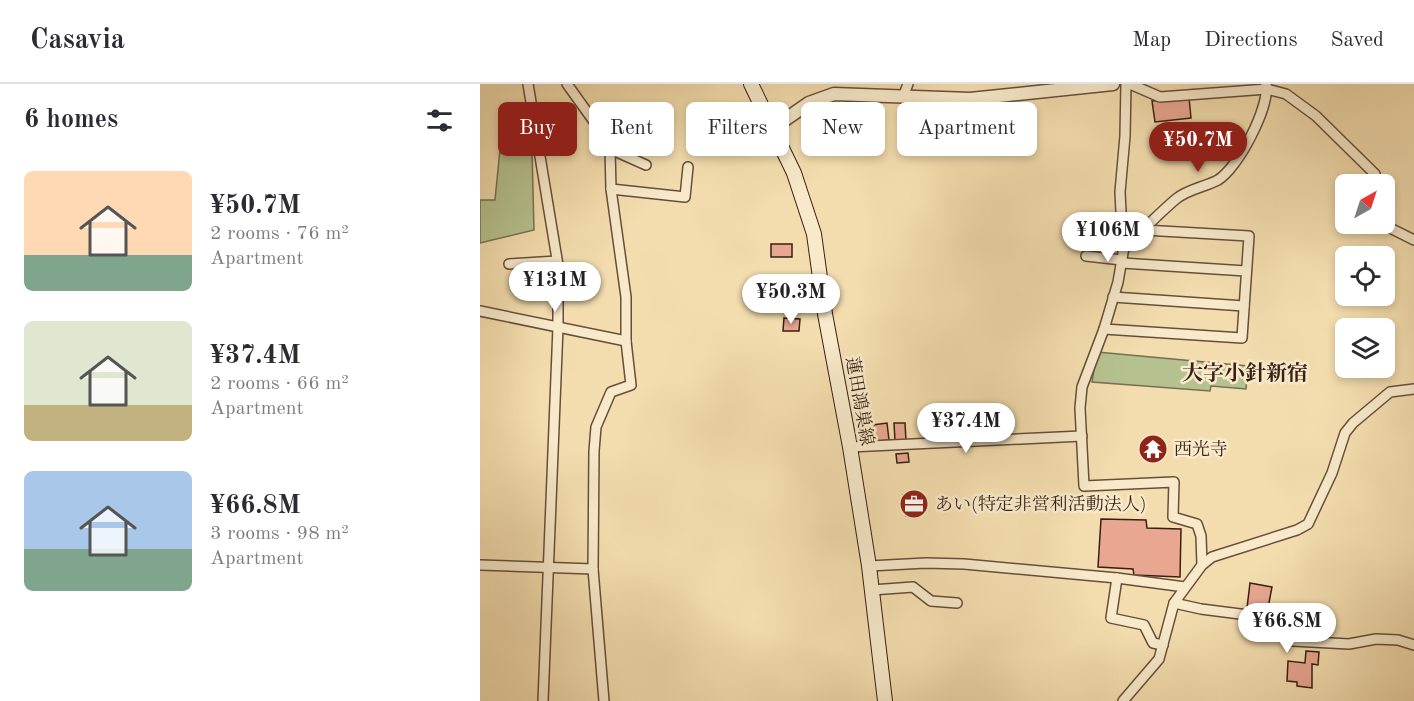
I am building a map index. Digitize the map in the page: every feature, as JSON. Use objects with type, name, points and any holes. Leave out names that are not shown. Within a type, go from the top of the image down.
[{"type":"main road","name":"蓮田鴻巣線","points":[[751,84],[760,102]]},
{"type":"main road","name":"蓮田鴻巣線","points":[[786,156],[814,234],[825,314],[869,566],[885,701]]},
{"type":"street","points":[[528,84],[557,261],[558,327],[543,701]]},
{"type":"street","points":[[567,84],[589,115]]},
{"type":"street","points":[[903,97],[908,84]]},
{"type":"street","points":[[789,117],[809,103],[834,94],[969,99],[1113,84]]},
{"type":"street","points":[[1202,565],[1201,536],[1197,524],[1173,517],[1174,482],[1084,486],[1080,408],[1082,387],[1104,329],[1122,258],[1120,192],[1128,84],[1160,97],[1266,86],[1286,94],[1316,116],[1375,174]]},
{"type":"street","points":[[1122,258],[1144,230],[1178,198],[1218,180],[1232,168],[1245,148],[1262,108],[1266,86]]},
{"type":"street","points":[[990,97],[990,102]]},
{"type":"street","points":[[604,701],[593,569],[596,427],[611,392],[631,385],[626,340],[626,297],[611,189],[610,156]]},
{"type":"street","points":[[626,156],[646,165]]},
{"type":"street","points":[[611,189],[685,197],[688,167]]},
{"type":"street","points":[[1104,329],[1242,338],[1249,236],[1144,230]]},
{"type":"street","points":[[1395,230],[1414,240]]},
{"type":"street","points":[[1086,256],[1246,271]]},
{"type":"street","points":[[509,264],[557,261]]},
{"type":"street","points":[[1113,297],[1244,306]]},
{"type":"street","points":[[480,311],[626,340]]},
{"type":"street","points":[[1123,701],[1159,659],[1174,603],[1202,565],[1212,557],[1297,530],[1308,524],[1349,428],[1365,411],[1390,392],[1414,389]]},
{"type":"street","points":[[850,447],[1082,436]]},
{"type":"street","points":[[869,566],[926,562],[964,564],[1117,578],[1185,587]]},
{"type":"street","points":[[480,565],[593,569]]},
{"type":"street","points":[[1117,578],[1111,618],[1144,625],[1153,643],[1163,645]]},
{"type":"street","points":[[872,590],[913,587],[931,601],[957,603]]},
{"type":"street","points":[[1174,603],[1248,615],[1270,631],[1293,641],[1349,644],[1376,639],[1398,640],[1414,645]]},
{"type":"green space","points":[[499,156],[532,156],[534,230],[480,243],[480,200],[495,200]]},
{"type":"green space","points":[[1097,352],[1248,366],[1246,389],[1211,386],[1210,391],[1092,382]]},
{"type":"building","points":[[1189,97],[1191,118],[1155,122],[1152,101]]},
{"type":"building","points":[[771,244],[792,244],[792,257],[771,257]]},
{"type":"building","points":[[765,278],[778,280],[774,306],[761,304]]},
{"type":"building","points":[[784,318],[800,319],[799,331],[783,331]]},
{"type":"building","points":[[887,423],[889,440],[867,442],[865,426]]},
{"type":"building","points":[[894,423],[905,423],[906,441],[895,441]]},
{"type":"building","points":[[908,453],[909,462],[897,463],[896,454]]},
{"type":"building","points":[[919,493],[921,514],[906,516],[903,495]]},
{"type":"building","points":[[1101,519],[1146,520],[1147,528],[1181,529],[1180,577],[1134,575],[1133,569],[1098,567]]},
{"type":"building","points":[[1250,583],[1272,587],[1267,613],[1247,608]]},
{"type":"building","points":[[1306,651],[1319,652],[1318,665],[1312,664],[1312,688],[1297,686],[1297,682],[1287,681],[1288,661],[1305,663]]},
{"type":"place","name":"西光寺","points":[[1153,449]]},
{"type":"place","name":"あい(特定非営利活動法人)","points":[[914,504]]},
{"type":"district","name":"大字小針新宿","points":[[1245,373]]}]
